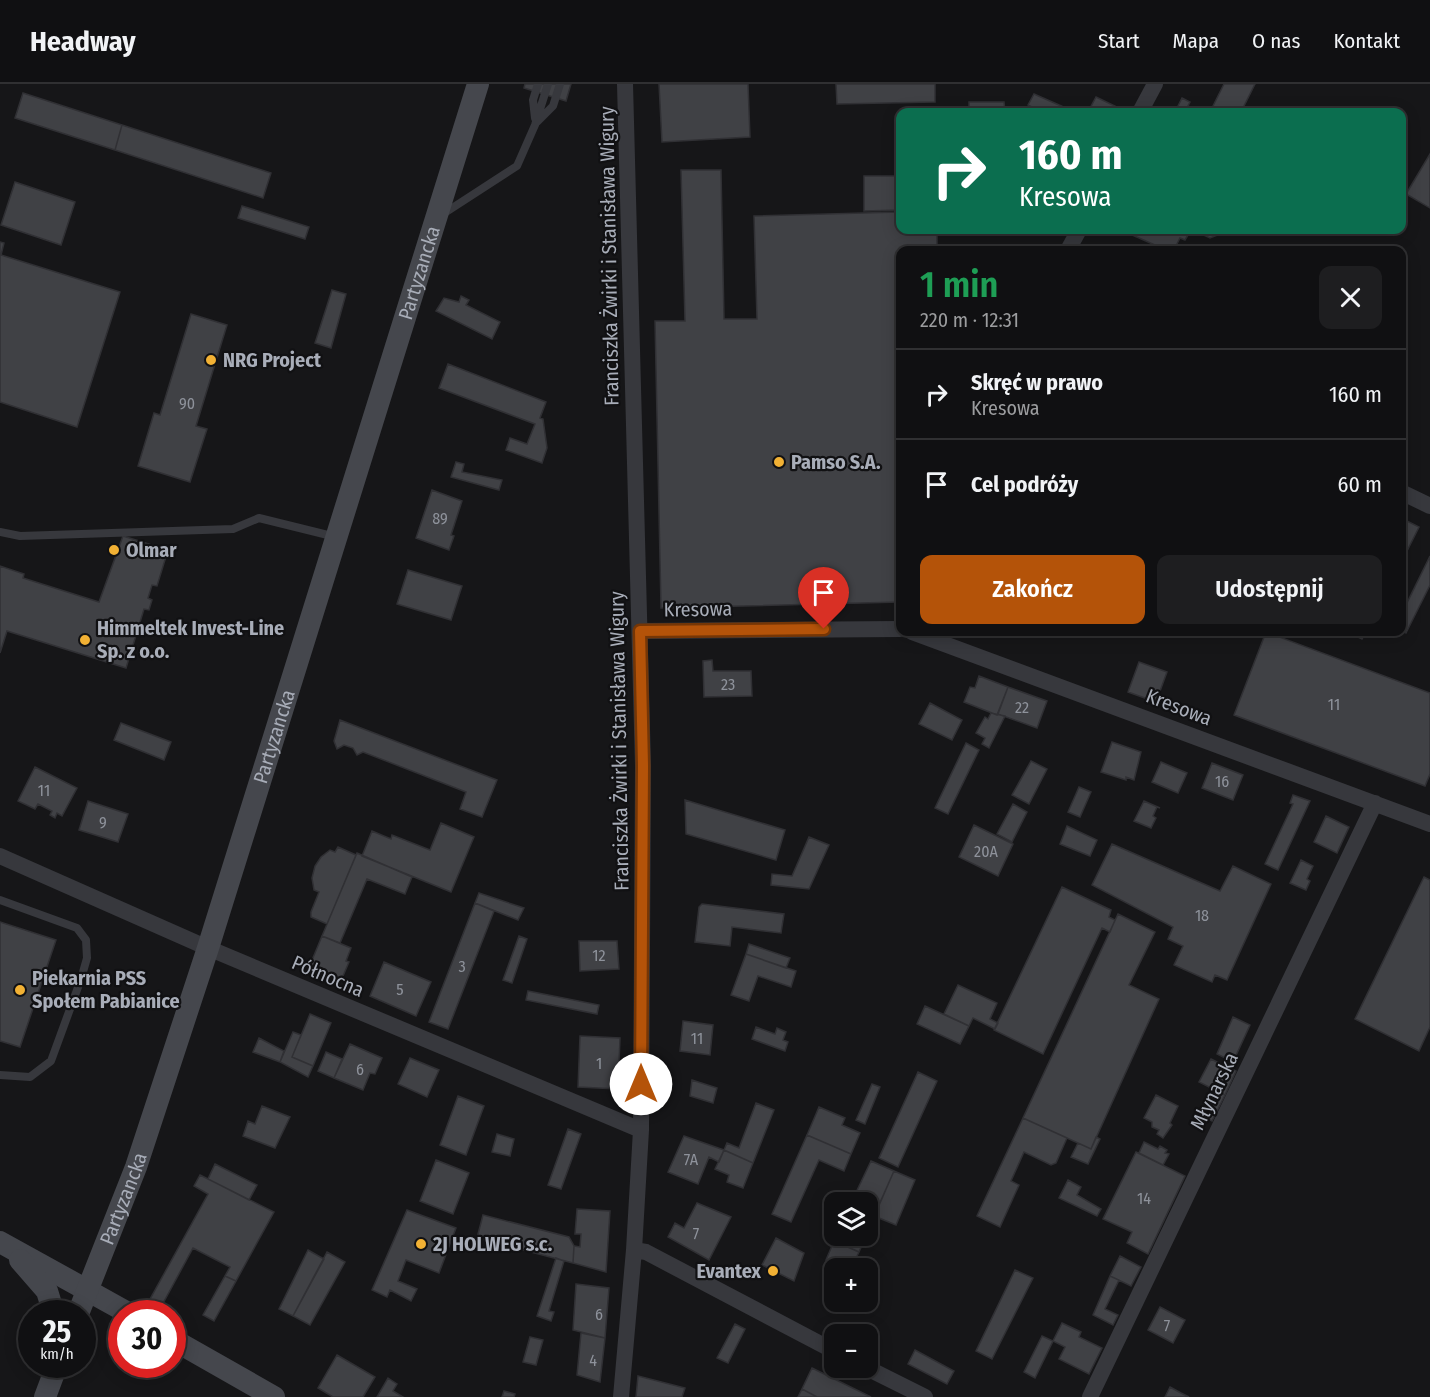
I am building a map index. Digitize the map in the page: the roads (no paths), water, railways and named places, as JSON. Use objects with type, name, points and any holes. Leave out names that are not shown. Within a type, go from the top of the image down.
[{"type":"main road","name":"Partyzancka","points":[[83,1300],[136,1167],[208,948],[478,84]]},
{"type":"main road","points":[[0,1243],[108,1302]]},
{"type":"main road","points":[[0,1243],[39,1278],[50,1300]]},
{"type":"main road","points":[[186,1347],[274,1397]]},
{"type":"main road","points":[[46,1394],[49,1378]]},
{"type":"main road","points":[[46,1394],[52,1378]]},
{"type":"street","name":"Franciszka Żwirki i Stanisława Wigury","points":[[621,1397],[634,1250],[641,1130],[643,766],[626,84]]},
{"type":"street","points":[[1142,108],[1155,84]]},
{"type":"street","points":[[1406,494],[1430,506]]},
{"type":"street","name":"Kresowa","points":[[640,631],[896,629]]},
{"type":"street","name":"Kresowa","points":[[923,636],[1430,824]]},
{"type":"street","name":"Młynarska","points":[[1090,1397],[1376,803]]},
{"type":"street","name":"Północna","points":[[0,856],[208,948],[641,1130]]},
{"type":"street","points":[[634,1250],[646,1252],[824,1346]]},
{"type":"street","points":[[878,1374],[925,1397]]},
{"type":"lane","points":[[535,125],[533,100],[538,84]]},
{"type":"lane","points":[[435,219],[517,166],[535,125],[548,84]]},
{"type":"lane","points":[[535,125],[553,106],[560,84]]},
{"type":"lane","points":[[0,532],[20,536],[233,529],[259,518],[336,537]]},
{"type":"lane","points":[[0,900],[77,928],[86,940],[87,958],[51,1061],[30,1077],[0,1075]]},
{"type":"place","name":"NRG Project","points":[[211,360]]},
{"type":"place","name":"Pamso S.A.","points":[[779,462]]},
{"type":"place","name":"Olmar","points":[[114,550]]},
{"type":"place","name":"Himmeltek Invest-Line Sp. z o.o.","points":[[85,640]]},
{"type":"place","name":"Piekarnia PSS Społem Pabianice","points":[[20,990]]},
{"type":"place","name":"2J HOLWEG s.c.","points":[[421,1244]]},
{"type":"place","name":"Evantex","points":[[773,1271]]}]
